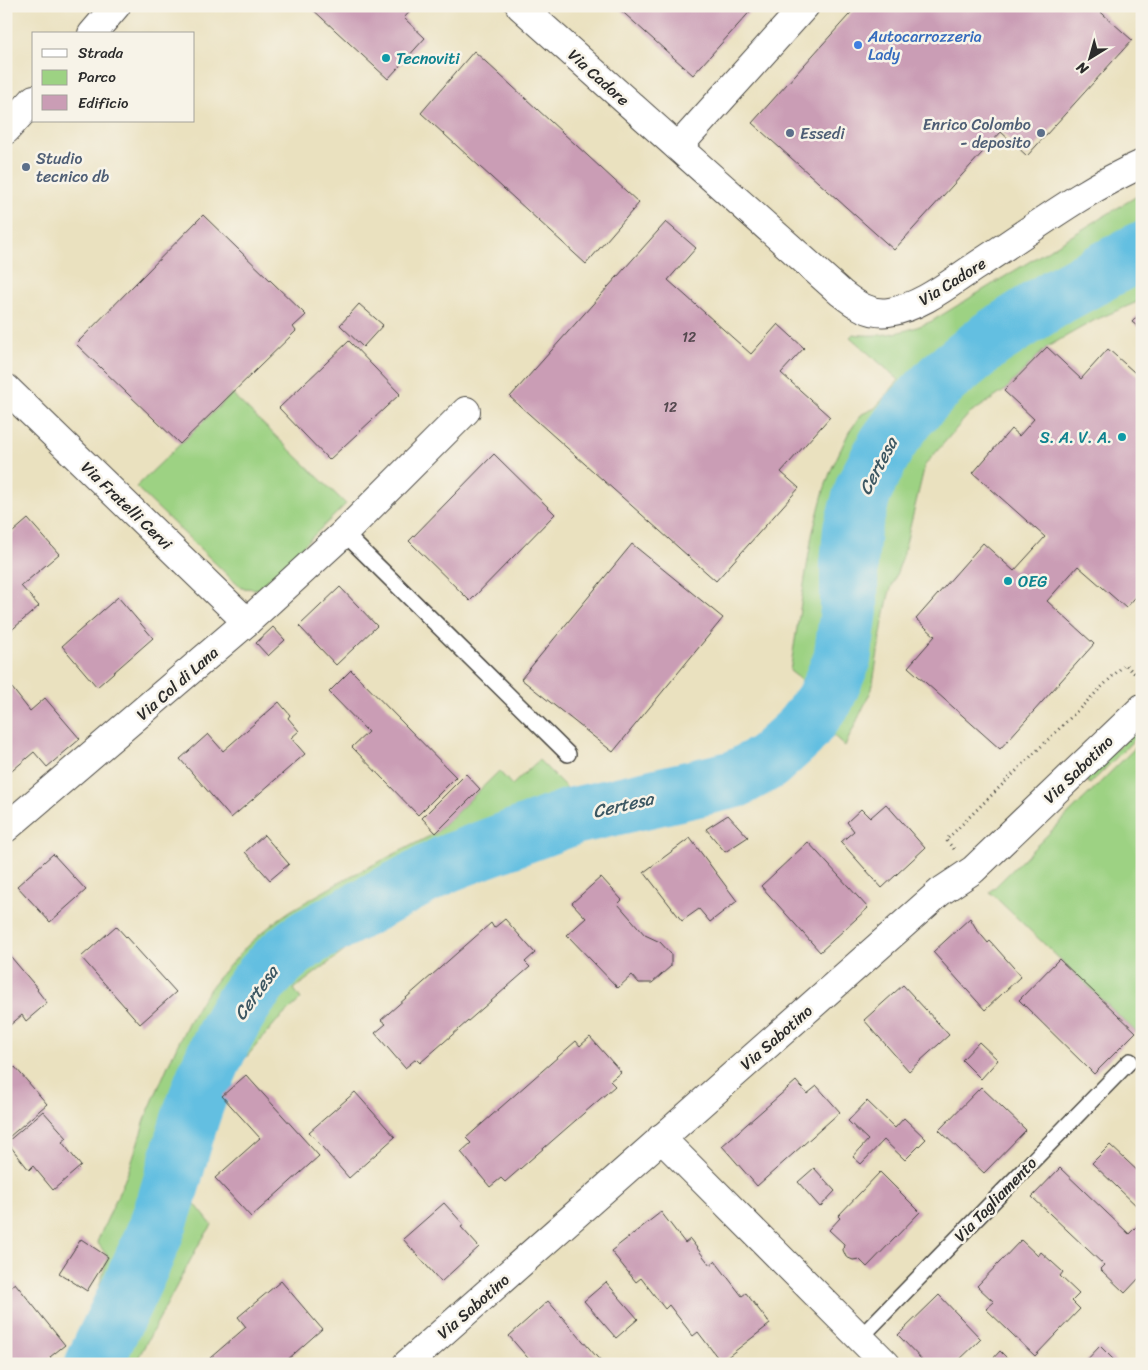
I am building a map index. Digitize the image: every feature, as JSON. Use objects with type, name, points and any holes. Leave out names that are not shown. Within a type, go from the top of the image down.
[{"type":"street","points":[[94,32],[116,6]]},
{"type":"street","name":"Via Cadore","points":[[520,6],[841,293],[863,308],[882,312],[901,309],[931,296],[1077,200],[1142,164]]},
{"type":"street","points":[[678,147],[805,6]]},
{"type":"street","points":[[6,130],[32,101]]},
{"type":"street","name":"Via Fratelli Cervi","points":[[6,388],[247,622]]},
{"type":"street","name":"Via Col di Lana","points":[[6,828],[247,622],[344,532],[466,412]]},
{"type":"street","name":"Via Sabotino","points":[[407,1364],[940,892],[973,870],[1142,708]]},
{"type":"street","points":[[662,1138],[886,1364]]},
{"type":"lane","points":[[344,532],[568,754]]},
{"type":"lane","name":"Via Tagliamento","points":[[860,1338],[1130,1061]]},
{"type":"green space","points":[[1142,193],[1142,236],[1094,257],[1068,272],[1002,317],[911,391],[867,441],[850,474],[830,533],[827,563],[833,590],[829,633],[822,657],[806,688],[795,704],[804,682],[790,671],[812,535],[824,490],[849,432],[862,414],[875,408],[899,380],[850,337],[853,334],[884,335],[932,321]]},
{"type":"green space","points":[[1142,263],[1142,300],[1095,320],[1047,347],[1004,391],[968,415],[925,465],[903,556],[889,594],[872,689],[845,746],[827,730],[842,702],[856,655],[860,623],[859,557],[862,529],[867,508],[884,467],[899,445],[920,421],[969,379],[1059,312],[1100,286]]},
{"type":"green space","points":[[232,394],[346,504],[259,589],[241,588],[136,487]]},
{"type":"green space","points":[[1142,725],[1142,732],[1090,784],[1084,778]]},
{"type":"green space","points":[[1142,741],[1142,1038],[990,892]]},
{"type":"green space","points":[[539,760],[578,799],[513,817],[462,838],[293,930],[277,941],[256,962],[220,1010],[186,1068],[147,1167],[115,1262],[80,1348],[108,1257],[97,1242],[129,1170],[147,1114],[169,1063],[188,1023],[218,978],[248,945],[290,911],[347,878],[436,833],[499,771],[512,785]]},
{"type":"green space","points":[[399,913],[383,922],[294,989],[301,999],[276,1022],[239,1066],[232,1059],[259,1009],[275,985],[285,976],[300,965],[331,952],[374,925]]},
{"type":"green space","points":[[191,1199],[212,1225],[199,1244],[135,1364],[114,1364],[175,1242]]},
{"type":"building","name":"Tecnoviti","points":[[309,6],[415,6],[404,18],[425,38],[388,79]]},
{"type":"building","points":[[616,6],[755,6],[693,75]]},
{"type":"building","points":[[857,6],[1094,6],[1132,40],[1027,156],[1001,132],[894,250],[752,123]]},
{"type":"building","points":[[474,51],[639,203],[586,264],[421,113]]},
{"type":"building","points":[[203,215],[306,315],[293,327],[296,331],[180,444],[76,344]]},
{"type":"building","points":[[666,222],[696,248],[668,280],[751,354],[778,324],[804,348],[781,373],[830,417],[781,472],[799,488],[716,581],[510,397]]},
{"type":"building","points":[[359,304],[383,325],[363,347],[340,325]]},
{"type":"building","points":[[1142,311],[1142,330],[1132,322]]},
{"type":"building","points":[[349,341],[400,394],[329,460],[279,408]]},
{"type":"building","name":"OEG","points":[[1047,347],[1081,379],[1108,349],[1142,379],[1142,590],[1126,608],[1078,566],[1047,601],[1094,644],[1000,749],[908,667],[935,636],[916,619],[983,543],[1014,571],[1045,537],[973,473],[1011,429],[1019,436],[1034,419],[1004,391]]},
{"type":"building","points":[[494,454],[555,514],[470,601],[409,541]]},
{"type":"building","points":[[28,519],[59,554],[21,586],[39,606],[6,635],[6,538]]},
{"type":"building","points":[[632,544],[723,618],[613,752],[521,679]]},
{"type":"building","points":[[340,587],[377,626],[336,665],[299,626]]},
{"type":"building","points":[[118,597],[153,638],[97,687],[62,646]]},
{"type":"building","points":[[273,627],[285,640],[268,656],[256,643]]},
{"type":"building","points":[[351,670],[456,777],[418,815],[352,747],[368,732],[329,692]]},
{"type":"building","points":[[12,688],[30,711],[45,698],[80,739],[47,767],[34,752],[6,776],[6,693]]},
{"type":"building","points":[[279,702],[290,715],[288,718],[299,731],[291,738],[305,754],[231,818],[180,759],[208,734],[223,751]]},
{"type":"building","points":[[466,774],[480,789],[436,833],[422,818]]},
{"type":"building","points":[[886,804],[925,848],[882,888],[841,842],[854,831],[847,822],[861,809],[870,818]]},
{"type":"building","points":[[728,815],[748,837],[725,852],[706,829]]},
{"type":"building","points":[[264,835],[289,864],[270,880],[245,852]]},
{"type":"building","points":[[690,838],[737,901],[710,922],[699,909],[682,921],[644,872]]},
{"type":"building","points":[[808,842],[868,908],[820,952],[761,886]]},
{"type":"building","points":[[53,854],[86,890],[50,922],[17,886]]},
{"type":"building","points":[[601,877],[622,900],[618,904],[645,935],[660,942],[671,954],[671,966],[652,983],[639,983],[632,975],[618,988],[567,935],[586,918],[572,903]]},
{"type":"building","points":[[970,918],[988,943],[990,941],[1021,976],[985,1010],[933,952]]},
{"type":"building","points":[[505,919],[535,953],[525,962],[530,967],[420,1063],[416,1059],[405,1068],[375,1033],[386,1024],[381,1020],[491,923],[494,928]]},
{"type":"building","points":[[116,926],[176,992],[140,1024],[81,957]]},
{"type":"building","points":[[6,951],[38,989],[47,1003],[26,1021],[22,1015],[9,1026],[6,1023]]},
{"type":"building","points":[[1059,959],[1136,1032],[1094,1074],[1019,1000]]},
{"type":"building","points":[[903,985],[949,1035],[909,1071],[864,1020]]},
{"type":"building","points":[[590,1037],[621,1072],[610,1081],[615,1086],[505,1182],[501,1178],[490,1187],[461,1152],[471,1143],[466,1138],[576,1041],[580,1046]]},
{"type":"building","points":[[979,1042],[998,1060],[981,1079],[962,1060]]},
{"type":"building","points":[[15,1067],[47,1104],[9,1137],[6,1133],[6,1075]]},
{"type":"building","points":[[246,1075],[319,1156],[251,1217],[215,1178],[260,1138],[222,1096]]},
{"type":"building","points":[[796,1081],[807,1094],[817,1086],[840,1112],[757,1186],[722,1146]]},
{"type":"building","points":[[981,1087],[1026,1130],[984,1173],[939,1130]]},
{"type":"building","points":[[355,1092],[395,1137],[349,1178],[309,1132]]},
{"type":"building","points":[[867,1101],[895,1128],[904,1118],[926,1139],[905,1160],[884,1140],[861,1164],[853,1157],[868,1140],[848,1121]]},
{"type":"building","points":[[43,1111],[67,1138],[62,1142],[81,1166],[53,1190],[33,1166],[29,1170],[7,1142]]},
{"type":"building","points":[[1110,1145],[1142,1175],[1142,1211],[1092,1163]]},
{"type":"building","points":[[814,1168],[835,1191],[820,1207],[798,1182]]},
{"type":"building","points":[[1060,1168],[1129,1234],[1142,1221],[1142,1275],[1125,1293],[1100,1269],[1104,1265],[1032,1197]]},
{"type":"building","points":[[880,1172],[920,1212],[867,1267],[859,1259],[853,1260],[846,1257],[843,1250],[844,1244],[829,1230],[840,1218],[838,1216]]},
{"type":"building","points":[[444,1203],[464,1225],[461,1227],[479,1247],[441,1282],[403,1239]]},
{"type":"building","points":[[661,1212],[685,1243],[690,1239],[710,1265],[715,1261],[742,1296],[746,1293],[770,1324],[721,1362],[698,1332],[693,1336],[669,1305],[665,1309],[641,1278],[636,1282],[611,1251]]},
{"type":"building","points":[[81,1239],[108,1257],[87,1291],[59,1273]]},
{"type":"building","points":[[1021,1240],[1038,1256],[1041,1252],[1063,1272],[1060,1276],[1079,1294],[1072,1301],[1080,1309],[1035,1356],[986,1309],[994,1302],[977,1286]]},
{"type":"building","points":[[281,1281],[322,1329],[286,1361],[288,1364],[215,1364],[210,1358],[246,1327],[238,1317]]},
{"type":"building","points":[[606,1282],[638,1319],[616,1338],[584,1301]]},
{"type":"building","points":[[15,1283],[65,1345],[50,1357],[55,1364],[11,1364],[6,1358],[6,1290]]},
{"type":"building","points":[[939,1295],[981,1339],[955,1364],[926,1364],[898,1335]]},
{"type":"building","points":[[548,1301],[603,1364],[533,1364],[509,1336]]},
{"type":"building","points":[[1100,1346],[1118,1364],[1083,1364]]},
{"type":"building","points":[[1000,1351],[1013,1364],[988,1364]]},
{"type":"waterway","name":"Certesa","points":[[94,1364],[160,1220],[191,1116],[216,1053],[240,1009],[254,988],[271,969],[309,937],[446,864],[574,816],[736,779],[767,762],[799,733],[825,699],[842,660],[849,610],[849,563],[852,529],[864,488],[887,444],[908,415],[943,378],[991,339],[1058,296],[1142,250]]},
{"type":"place","name":"Autocarrozzeria Lady","points":[[858,45]]},
{"type":"place","name":"Tecnoviti","points":[[386,58]]},
{"type":"place","name":"Essedi","points":[[790,133]]},
{"type":"place","name":"Enrico Colombo - deposito","points":[[1041,133]]},
{"type":"place","name":"Studio tecnico db","points":[[26,167]]},
{"type":"place","name":"S. A. V. A.","points":[[1122,437]]},
{"type":"place","name":"OEG","points":[[1008,581]]}]
